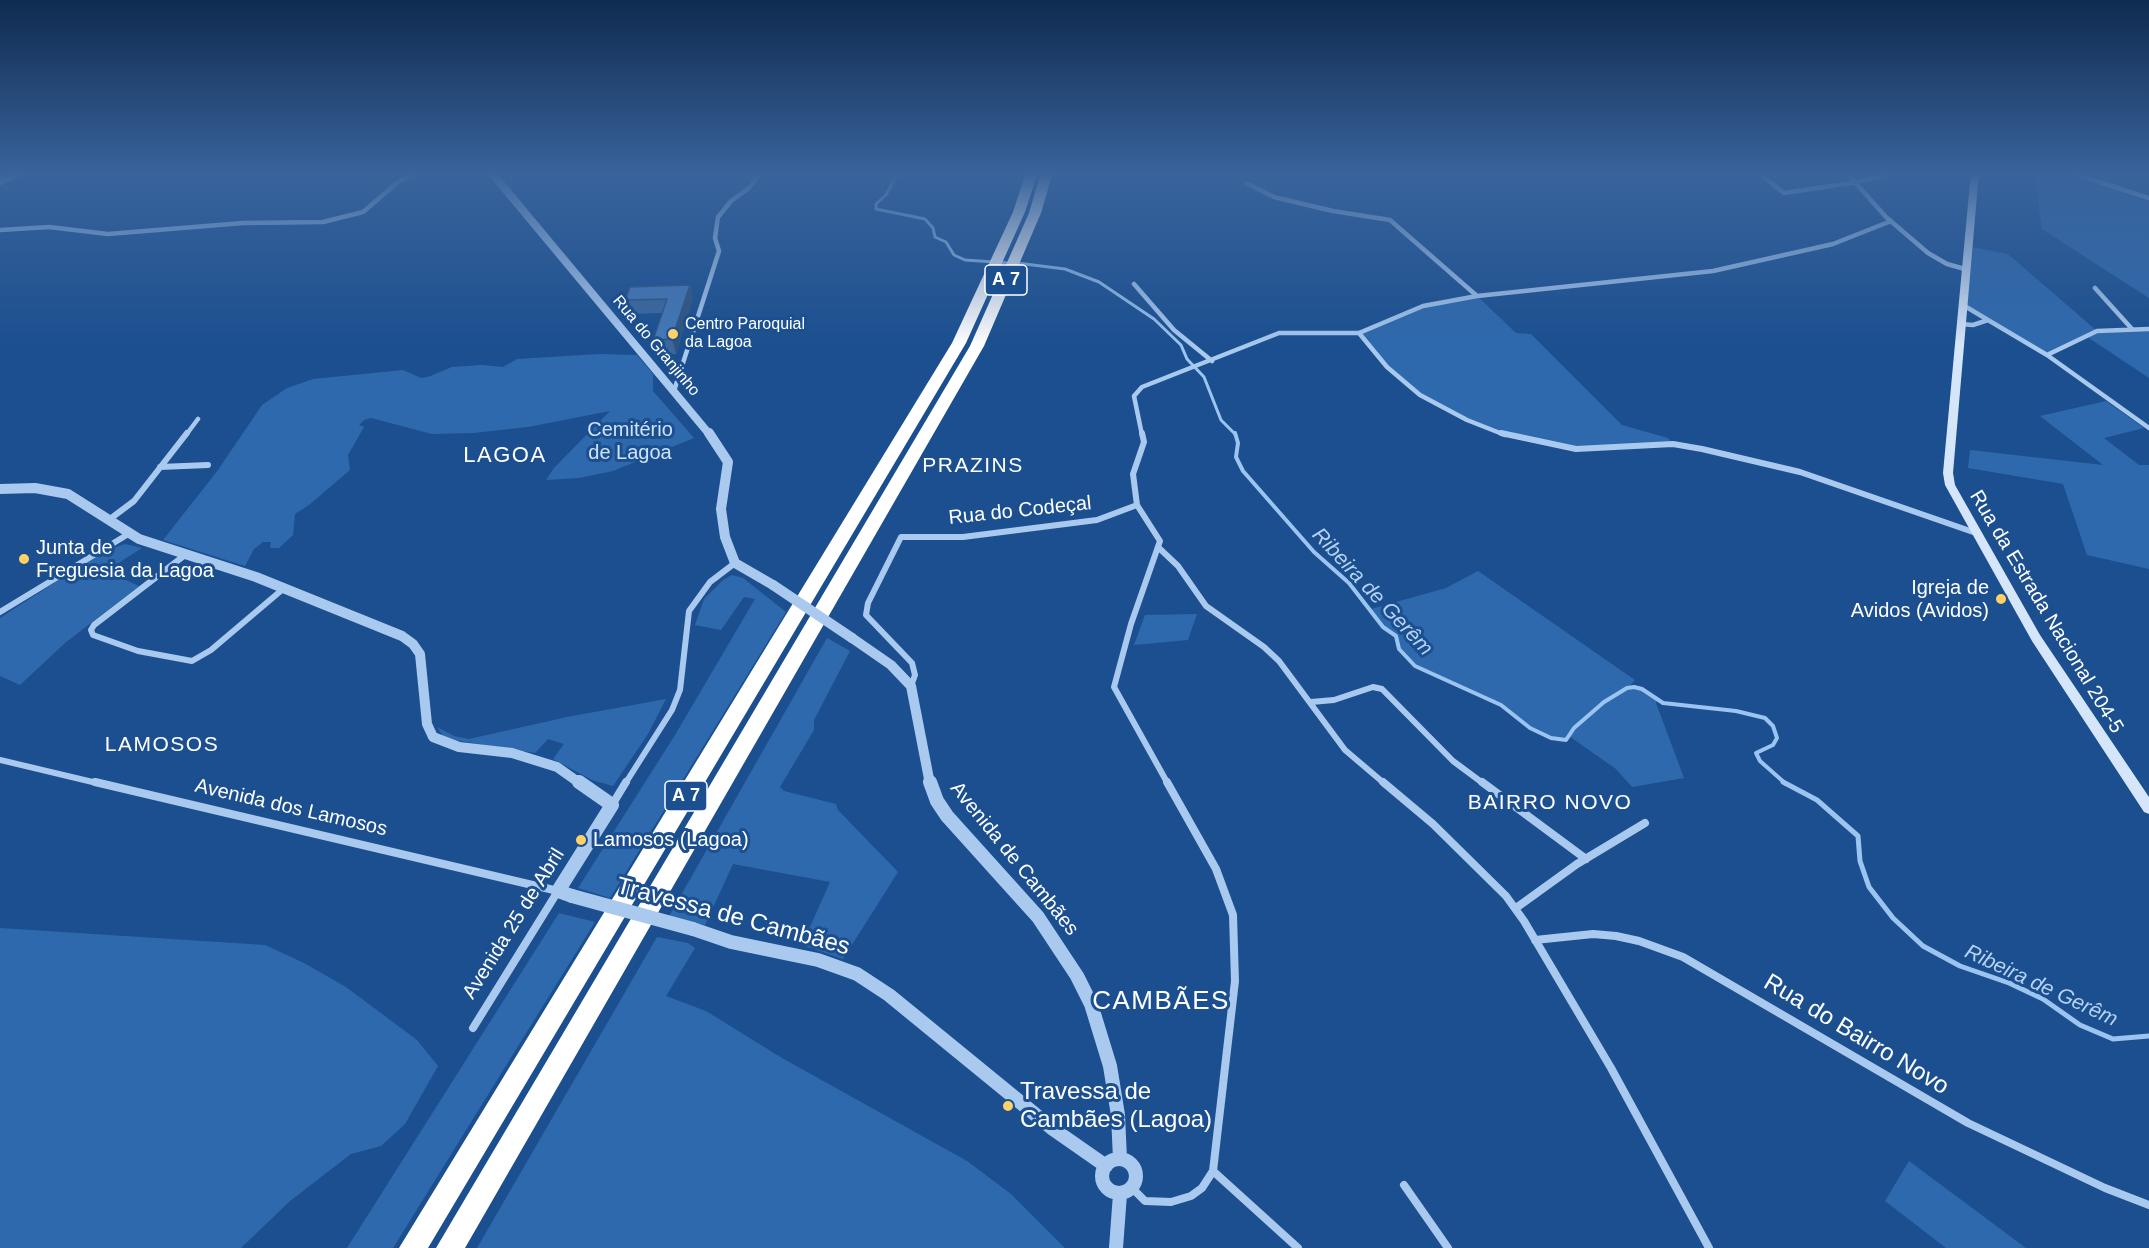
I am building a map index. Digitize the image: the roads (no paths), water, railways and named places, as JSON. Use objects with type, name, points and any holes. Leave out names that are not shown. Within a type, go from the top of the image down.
[{"type":"highway","name":"A 7","points":[[413,1248],[968,345],[1012,230]]},
{"type":"highway","name":"A 7","points":[[450,1248],[968,345],[1026,230]]},
{"type":"main road","name":"Rua da Estrada Nacional 204-5","points":[[1969,230],[1948,473],[1952,490],[2036,638],[2144,793],[2149,808]]},
{"type":"street","points":[[69,230],[108,234],[154,230]]},
{"type":"street","name":"Rua do Granjinho","points":[[540,230],[726,456],[728,468],[721,510],[724,537],[735,563]]},
{"type":"street","points":[[674,391],[719,251],[715,238],[716,230]]},
{"type":"street","points":[[1402,230],[1477,296]]},
{"type":"street","points":[[1126,1191],[1145,1201],[1171,1202],[1191,1196],[1202,1188],[1213,1171],[1235,981],[1233,915],[1216,869],[1114,687],[1131,624],[1159,548],[1159,536],[1137,505],[1133,474],[1144,442],[1134,396],[1142,387],[1185,372],[1279,333],[1359,333],[1423,306],[1477,296],[1544,291],[1713,271],[1833,244],[1866,230]]},
{"type":"street","points":[[1903,230],[1936,258],[1965,269]]},
{"type":"street","points":[[1134,284],[1155,305],[1174,330],[1212,361]]},
{"type":"street","points":[[2095,288],[2132,329]]},
{"type":"street","points":[[1963,305],[2047,355],[2149,428]]},
{"type":"street","points":[[1961,324],[1973,325],[1988,320]]},
{"type":"street","points":[[2047,355],[2097,331],[2149,328]]},
{"type":"street","points":[[1359,333],[1387,367],[1420,395],[1467,420],[1510,437],[1576,449],[1673,444],[1702,449],[1800,472],[1976,533]]},
{"type":"street","points":[[110,519],[134,501],[198,419]]},
{"type":"street","points":[[160,467],[208,465]]},
{"type":"street","points":[[0,489],[54,490],[68,495],[130,533],[186,554],[225,565],[402,636],[413,644],[420,654],[427,724],[433,737],[459,747],[512,753],[557,767],[612,805]]},
{"type":"street","name":"Rua do Codeçal","points":[[911,686],[915,675],[912,663],[866,615],[868,603],[901,537],[912,535],[963,537],[1097,520],[1137,505]]},
{"type":"street","points":[[0,612],[130,533]]},
{"type":"street","points":[[1159,548],[1178,566],[1206,606],[1264,647],[1279,661],[1345,750],[1464,852],[1516,908],[1668,1169],[1708,1248]]},
{"type":"street","points":[[186,554],[94,625],[91,633],[98,638],[138,651],[192,661],[211,650],[283,589]]},
{"type":"street","points":[[735,563],[773,585],[891,664],[911,686]]},
{"type":"street","name":"Avenida 25 de Abril","points":[[473,1028],[676,700],[683,674],[688,611],[710,582],[735,563]]},
{"type":"street","name":"Avenida de Cambães","points":[[911,686],[926,772],[937,801],[947,816],[1038,917],[1058,945],[1091,1004],[1110,1066],[1118,1115],[1113,1162],[1103,1181],[1109,1190],[1126,1191]]},
{"type":"street","points":[[1311,702],[1334,700],[1373,687],[1383,689],[1453,761],[1586,859]]},
{"type":"street","name":"Avenida dos Lamosos","points":[[0,760],[572,896]]},
{"type":"street","points":[[1516,908],[1586,859],[1645,823]]},
{"type":"street","name":"Travessa de Cambães","points":[[572,896],[693,929],[731,942],[818,960],[857,974],[889,995],[1053,1129],[1113,1162]]},
{"type":"street","name":"Rua do Bairro Novo","points":[[1535,940],[1593,934],[1616,936],[1639,941],[1683,957],[1968,1123],[2105,1188],[2149,1205]]},
{"type":"street","name":"Avenida de Cambães","points":[[1113,1162],[1130,1163],[1135,1172],[1126,1191],[1116,1248]]},
{"type":"street","points":[[1213,1171],[1298,1248]]},
{"type":"street","points":[[1404,1185],[1448,1248]]},
{"type":"waterway","name":"Ribeira de Gerêm","points":[[933,230],[935,237],[946,242],[954,255],[965,260],[1009,263]]},
{"type":"waterway","name":"Ribeira de Gerêm","points":[[1017,263],[1065,269],[1099,282],[1154,319],[1181,345],[1187,359],[1204,377],[1221,420],[1235,434]]},
{"type":"waterway","name":"Ribeira de Gerêm","points":[[1235,434],[1238,443],[1236,457],[1243,471],[1314,552],[1349,583],[1383,627],[1396,636],[1399,649],[1415,666],[1501,705],[1530,728],[1551,738],[1566,740],[1574,728],[1604,702],[1627,688],[1634,687],[1642,689],[1663,703],[1736,711],[1765,718],[1773,726],[1777,738],[1773,745],[1756,753],[1760,761],[1785,783]]},
{"type":"waterway","name":"Ribeira de Gerêm","points":[[1785,783],[1817,800],[1858,836],[1860,861],[1869,887],[1893,918],[1923,946],[1960,966],[2009,983],[2043,999],[2080,1025],[2113,1039],[2149,1036]]},
{"type":"place","name":"Centro Paroquial da Lagoa","points":[[673,334]]},
{"type":"place","name":"Junta de Freguesia da Lagoa","points":[[24,559]]},
{"type":"place","name":"Igreja de Avidos (Avidos)","points":[[2001,599]]},
{"type":"place","name":"Lamosos (Lagoa)","points":[[581,840]]},
{"type":"place","name":"Travessa de Cambães (Lagoa)","points":[[1008,1106]]},
{"type":"district","name":"LAGOA","points":[[505,456]]},
{"type":"district","name":"PRAZINS","points":[[973,466]]},
{"type":"district","name":"LAMOSOS","points":[[162,745]]},
{"type":"district","name":"BAIRRO NOVO","points":[[1550,803]]},
{"type":"district","name":"CAMBÃES","points":[[1161,1002]]},
{"type":"park label","name":"Cemitério de Lagoa","points":[[630,442]]}]
